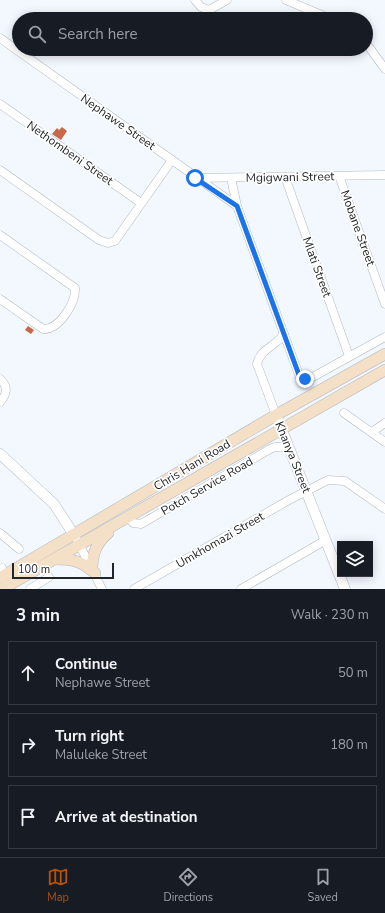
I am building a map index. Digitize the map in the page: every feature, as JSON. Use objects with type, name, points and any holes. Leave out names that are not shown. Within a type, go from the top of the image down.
[{"type":"main road","name":"Chris Hani Road","points":[[2,589],[55,559],[76,540],[276,415],[385,354]]},
{"type":"main road","name":"Chris Hani Road","points":[[1,572],[124,519],[385,370]]},
{"type":"main road","points":[[93,570],[92,558],[98,542],[124,519]]},
{"type":"main road","points":[[55,559],[75,560],[93,570]]},
{"type":"street","points":[[195,0],[201,7],[209,10],[227,0]]},
{"type":"street","points":[[286,0],[314,12]]},
{"type":"street","name":"Nephawe Street","points":[[0,38],[12,47]]},
{"type":"street","points":[[373,53],[385,69]]},
{"type":"street","name":"Nephawe Street","points":[[25,56],[195,178],[237,206]]},
{"type":"street","name":"Nethombeni Street","points":[[0,104],[141,203]]},
{"type":"street","points":[[0,170],[105,243],[115,241],[172,160]]},
{"type":"street","name":"Mgigwani Street","points":[[195,178],[385,175]]},
{"type":"street","name":"Mobane Street","points":[[339,176],[385,304]]},
{"type":"street","name":"Mlati Street","points":[[284,177],[349,356]]},
{"type":"street","points":[[231,178],[237,206],[299,375],[305,379],[311,378],[385,337]]},
{"type":"street","points":[[0,235],[75,288],[75,295],[70,306],[56,324],[46,329],[43,329],[0,299]]},
{"type":"street","name":"Khanya Street","points":[[284,334],[278,342],[262,353],[257,364],[281,429],[345,589]]},
{"type":"street","points":[[0,379],[6,386],[6,394],[0,402]]},
{"type":"street","points":[[344,413],[385,442]]},
{"type":"street","points":[[372,432],[385,423]]},
{"type":"street","name":"Potch Service Road","points":[[124,519],[133,523],[141,524],[270,449],[289,446]]},
{"type":"street","points":[[0,454],[54,504],[93,570],[102,589]]},
{"type":"street","name":"Umkhomazi Street","points":[[134,589],[328,480],[341,480],[385,509]]},
{"type":"street","points":[[0,534],[18,549]]},
{"type":"street","points":[[241,589],[326,540]]},
{"type":"street","points":[[30,589],[49,577]]},
{"type":"building","points":[[62,127],[67,131],[61,140],[52,134],[57,128],[59,130]]},
{"type":"building","points":[[28,326],[34,330],[31,334],[25,330]]},
{"type":"route","points":[[195,178],[237,206],[299,375],[305,379]]}]
